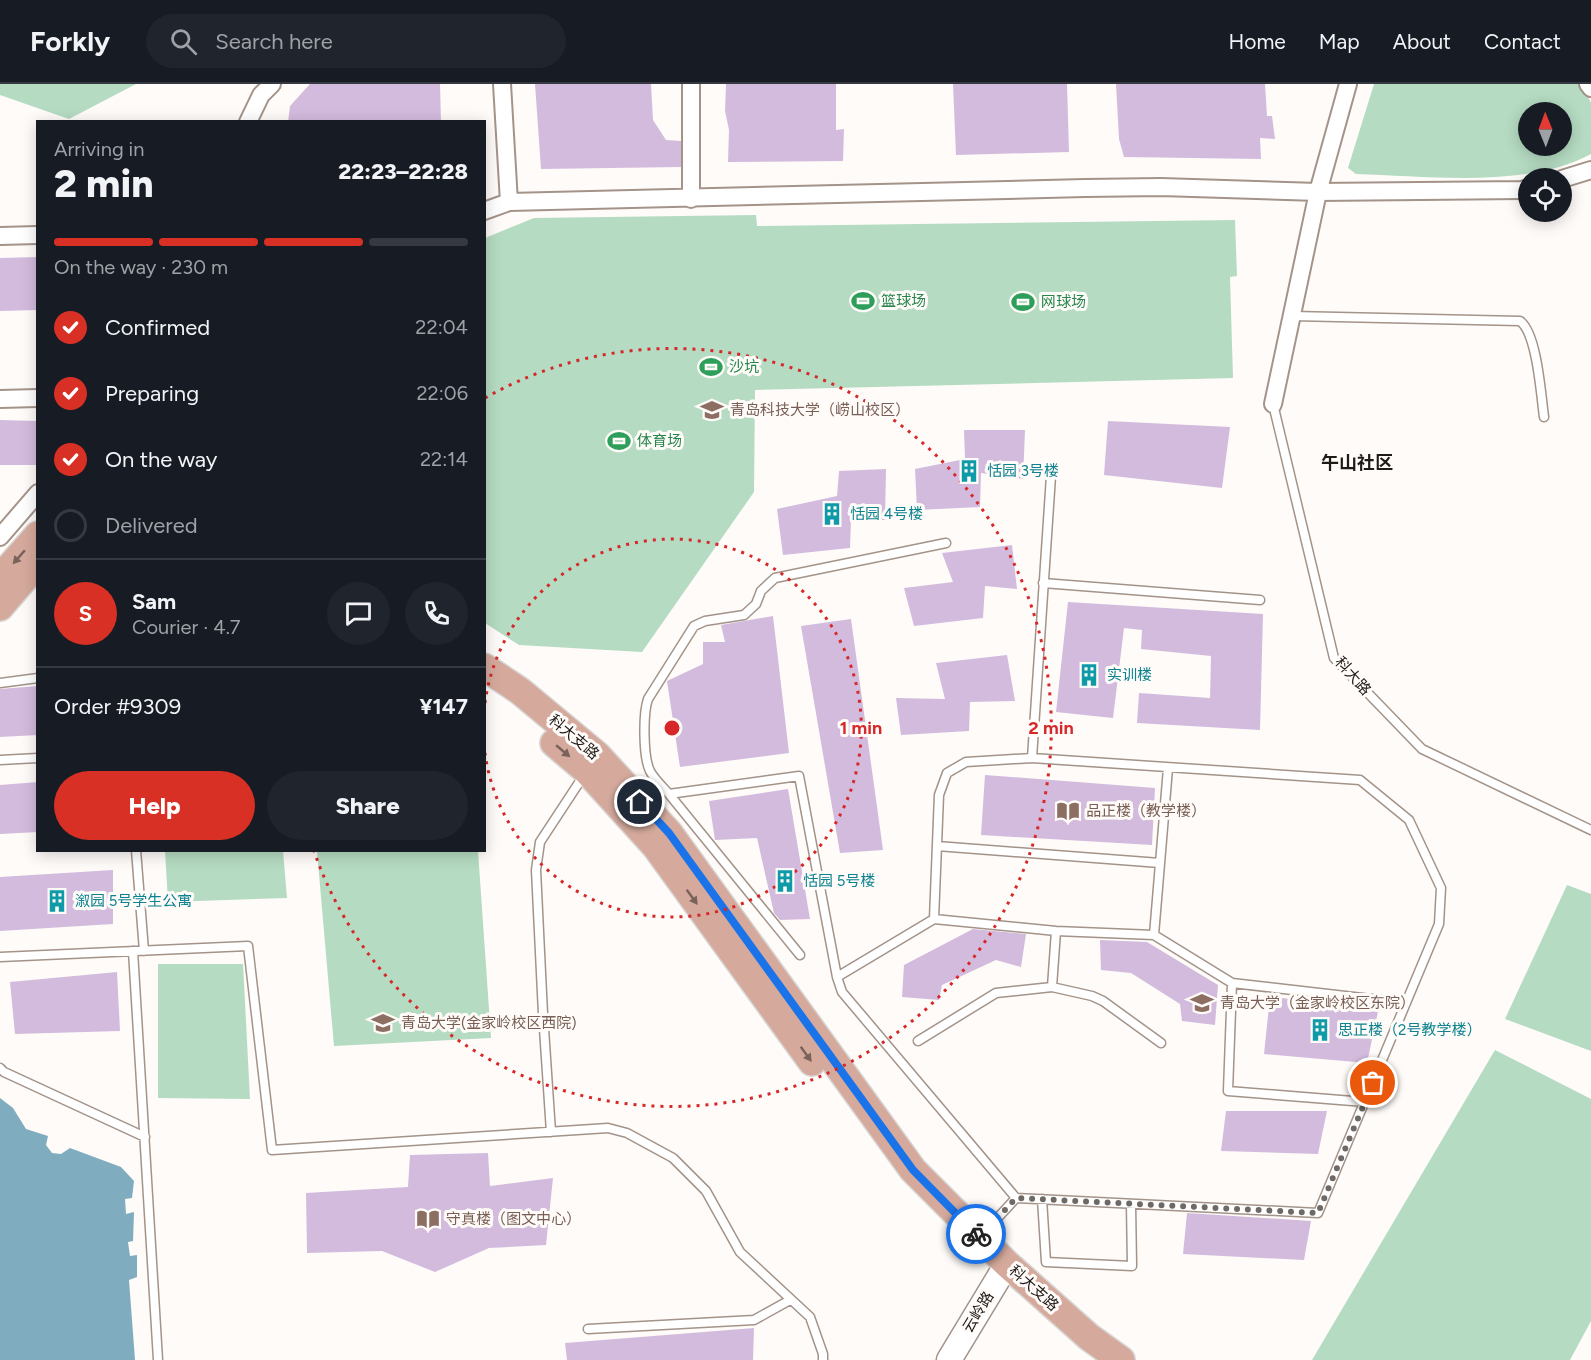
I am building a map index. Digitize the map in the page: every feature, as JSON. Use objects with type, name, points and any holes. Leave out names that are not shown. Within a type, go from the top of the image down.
[{"type":"main road","points":[[0,578],[36,537]]},
{"type":"main road","points":[[0,607],[36,566]]},
{"type":"main road","name":"科大支路","points":[[486,668],[520,691],[592,763],[656,847],[897,1179],[1002,1272],[1074,1348],[1091,1360]]},
{"type":"main road","name":"科大支路","points":[[486,689],[592,763]]},
{"type":"main road","name":"科大支路","points":[[1002,1272],[1121,1360]]},
{"type":"street","points":[[249,120],[261,95],[272,84]]},
{"type":"street","points":[[502,84],[509,202]]},
{"type":"street","points":[[691,84],[691,199]]},
{"type":"street","points":[[1273,404],[1318,192],[1348,84]]},
{"type":"street","points":[[1588,84],[1591,88]]},
{"type":"street","points":[[1572,176],[1591,170]]},
{"type":"street","points":[[486,210],[509,202],[1161,187],[1318,192],[1518,190]]},
{"type":"street","points":[[0,236],[36,236]]},
{"type":"street","points":[[0,399],[36,398]]},
{"type":"street","points":[[0,537],[36,495]]},
{"type":"street","name":"云岭路","points":[[950,1360],[1002,1272]]},
{"type":"lane","points":[[1292,316],[1521,321],[1527,326],[1537,364],[1544,417]]},
{"type":"lane","name":"科大路","points":[[1273,404],[1334,658],[1422,749],[1591,830]]},
{"type":"lane","points":[[1032,758],[1051,476]]},
{"type":"lane","points":[[800,955],[651,773],[647,764],[645,709],[648,699],[694,626],[705,621],[744,615],[756,604],[761,591],[775,578],[946,543]]},
{"type":"lane","points":[[1043,583],[1260,600]]},
{"type":"lane","points":[[0,683],[36,678]]},
{"type":"lane","points":[[0,760],[36,758]]},
{"type":"lane","points":[[669,794],[799,776],[837,977],[842,992],[1016,1198],[1318,1213],[1439,924],[1441,888],[1409,820],[1360,780],[1032,758],[966,762],[946,773],[939,795],[934,919]]},
{"type":"lane","points":[[551,1132],[536,870],[540,842],[592,763]]},
{"type":"lane","points":[[1154,935],[1168,768]]},
{"type":"lane","points":[[937,846],[1160,863]]},
{"type":"lane","points":[[136,852],[144,951]]},
{"type":"lane","points":[[837,977],[934,919],[1056,931],[1154,935],[1232,983],[1406,1003]]},
{"type":"lane","points":[[1052,987],[1056,931]]},
{"type":"lane","points":[[0,957],[248,946],[272,1150],[608,1128],[627,1133],[673,1158],[706,1191],[740,1252],[810,1317],[823,1360]]},
{"type":"lane","points":[[133,951],[158,1360]]},
{"type":"lane","points":[[1232,983],[1228,1091],[1365,1102]]},
{"type":"lane","points":[[918,1041],[996,993],[1052,987],[1092,996],[1103,1001],[1161,1043]]},
{"type":"lane","points":[[0,1068],[4,1072],[145,1137]]},
{"type":"lane","points":[[973,1245],[1016,1198]]},
{"type":"lane","points":[[1042,1200],[1046,1262],[1132,1266],[1131,1204]]},
{"type":"lane","points":[[588,1329],[754,1320],[790,1300]]},
{"type":"green space","points":[[0,84],[136,84],[69,119],[0,95]]},
{"type":"green space","points":[[1374,84],[1582,84],[1591,103],[1591,154],[1565,165],[1553,168],[1518,168],[1518,175],[1476,178],[1356,174],[1348,168]]},
{"type":"green space","name":"体育场","points":[[756,215],[757,226],[1235,220],[1237,276],[1230,277],[1233,378],[755,390],[754,492],[642,652],[519,645],[486,624],[486,238],[534,218]]},
{"type":"green space","points":[[165,852],[283,852],[287,898],[168,902]]},
{"type":"green space","points":[[317,852],[478,852],[491,1038],[334,1046]]},
{"type":"green space","points":[[1567,885],[1591,894],[1591,1051],[1505,1019]]},
{"type":"green space","points":[[158,964],[243,964],[250,1099],[158,1098]]},
{"type":"green space","points":[[1495,1050],[1591,1099],[1591,1321],[1570,1360],[1312,1360]]},
{"type":"water","points":[[0,1098],[13,1108],[26,1129],[48,1136],[46,1145],[52,1153],[61,1154],[70,1148],[121,1167],[134,1181],[132,1198],[125,1199],[126,1214],[134,1212],[133,1241],[128,1242],[130,1256],[137,1255],[137,1277],[129,1280],[135,1360],[0,1360]]},
{"type":"building","points":[[310,84],[440,84],[441,120],[288,120],[290,106]]},
{"type":"building","points":[[535,84],[651,84],[653,120],[666,140],[681,141],[681,167],[541,169]]},
{"type":"building","points":[[726,84],[836,84],[836,130],[844,129],[843,161],[728,162],[729,130],[725,111]]},
{"type":"building","points":[[953,84],[1067,84],[1069,152],[956,155]]},
{"type":"building","points":[[1116,84],[1265,84],[1267,116],[1272,116],[1275,139],[1260,138],[1261,159],[1124,157],[1119,139]]},
{"type":"building","points":[[36,257],[36,310],[0,311],[0,258]]},
{"type":"building","points":[[0,420],[36,421],[36,465],[0,465]]},
{"type":"building","points":[[1108,421],[1230,427],[1222,488],[1104,475]]},
{"type":"building","name":"恬园 3号楼","points":[[964,430],[1025,430],[1023,479],[981,473],[980,507],[917,510],[915,469],[965,459]]},
{"type":"building","name":"恬园 4号楼","points":[[886,469],[885,520],[851,520],[850,548],[783,555],[777,509],[837,496],[839,471]]},
{"type":"building","points":[[1012,545],[1017,589],[985,586],[983,618],[914,626],[904,588],[953,582],[942,553]]},
{"type":"building","name":"实训楼","points":[[1068,602],[1263,614],[1260,730],[1137,723],[1139,693],[1210,698],[1211,656],[1141,649],[1142,630],[1124,628],[1113,718],[1056,712]]},
{"type":"building","points":[[773,616],[789,753],[680,767],[667,681],[703,664],[703,642],[725,642],[721,625]]},
{"type":"building","points":[[851,619],[883,850],[840,853],[801,626]]},
{"type":"building","points":[[1007,655],[1015,701],[970,702],[969,731],[901,735],[896,698],[945,699],[936,663]]},
{"type":"building","points":[[36,686],[36,735],[0,737],[0,689]]},
{"type":"building","name":"品正楼（教学楼）","points":[[985,775],[1155,788],[1152,845],[981,835]]},
{"type":"building","points":[[36,782],[36,832],[0,834],[0,785]]},
{"type":"building","name":"恬园 5号楼","points":[[788,789],[810,919],[780,920],[774,913],[757,838],[715,840],[709,801]]},
{"type":"building","name":"溆园 5号学生公寓","points":[[113,870],[113,924],[0,931],[0,877]]},
{"type":"building","points":[[973,929],[1026,934],[1021,967],[996,960],[942,985],[939,1000],[902,997],[904,965]]},
{"type":"building","points":[[1100,940],[1147,942],[1218,985],[1215,1025],[1182,1021],[1180,1004],[1131,973],[1101,970]]},
{"type":"building","points":[[117,972],[120,1031],[15,1034],[10,982]]},
{"type":"building","name":"思正楼（2号教学楼）","points":[[1270,997],[1379,1007],[1367,1063],[1264,1054]]},
{"type":"building","points":[[1226,1111],[1327,1111],[1318,1154],[1221,1151]]},
{"type":"building","name":"守真楼（图文中心）","points":[[488,1153],[490,1186],[553,1178],[546,1245],[489,1248],[435,1272],[382,1251],[307,1253],[306,1193],[408,1187],[410,1155]]},
{"type":"building","points":[[1187,1213],[1311,1221],[1304,1260],[1183,1254]]},
{"type":"building","points":[[754,1328],[753,1360],[567,1360],[565,1343]]},
{"type":"way so far","points":[[976,1234],[979,1238],[1016,1198],[1318,1213],[1373,1083]]},
{"type":"place","name":"篮球场","points":[[863,301]]},
{"type":"place","name":"网球场","points":[[1023,302]]},
{"type":"place","name":"沙坑","points":[[711,367]]},
{"type":"place","name":"青岛科技大学（崂山校区）","points":[[712,410]]},
{"type":"place","name":"体育场","points":[[619,441]]},
{"type":"place","name":"恬园 3号楼","points":[[969,471]]},
{"type":"place","name":"恬园 4号楼","points":[[832,514]]},
{"type":"place","name":"实训楼","points":[[1089,675]]},
{"type":"place","name":"品正楼（教学楼）","points":[[1068,811]]},
{"type":"place","name":"恬园 5号楼","points":[[785,881]]},
{"type":"place","name":"溆园 5号学生公寓","points":[[57,901]]},
{"type":"place","name":"青岛大学（金家岭校区东院）","points":[[1202,1003]]},
{"type":"place","name":"青岛大学(金家岭校区西院)","points":[[383,1023]]},
{"type":"place","name":"思正楼（2号教学楼）","points":[[1320,1030]]},
{"type":"place","name":"守真楼（图文中心）","points":[[428,1219]]},
{"type":"district","name":"午山社区","points":[[1357,463]]},
{"type":"route","points":[[640,802],[669,833],[913,1170],[976,1234]]}]
